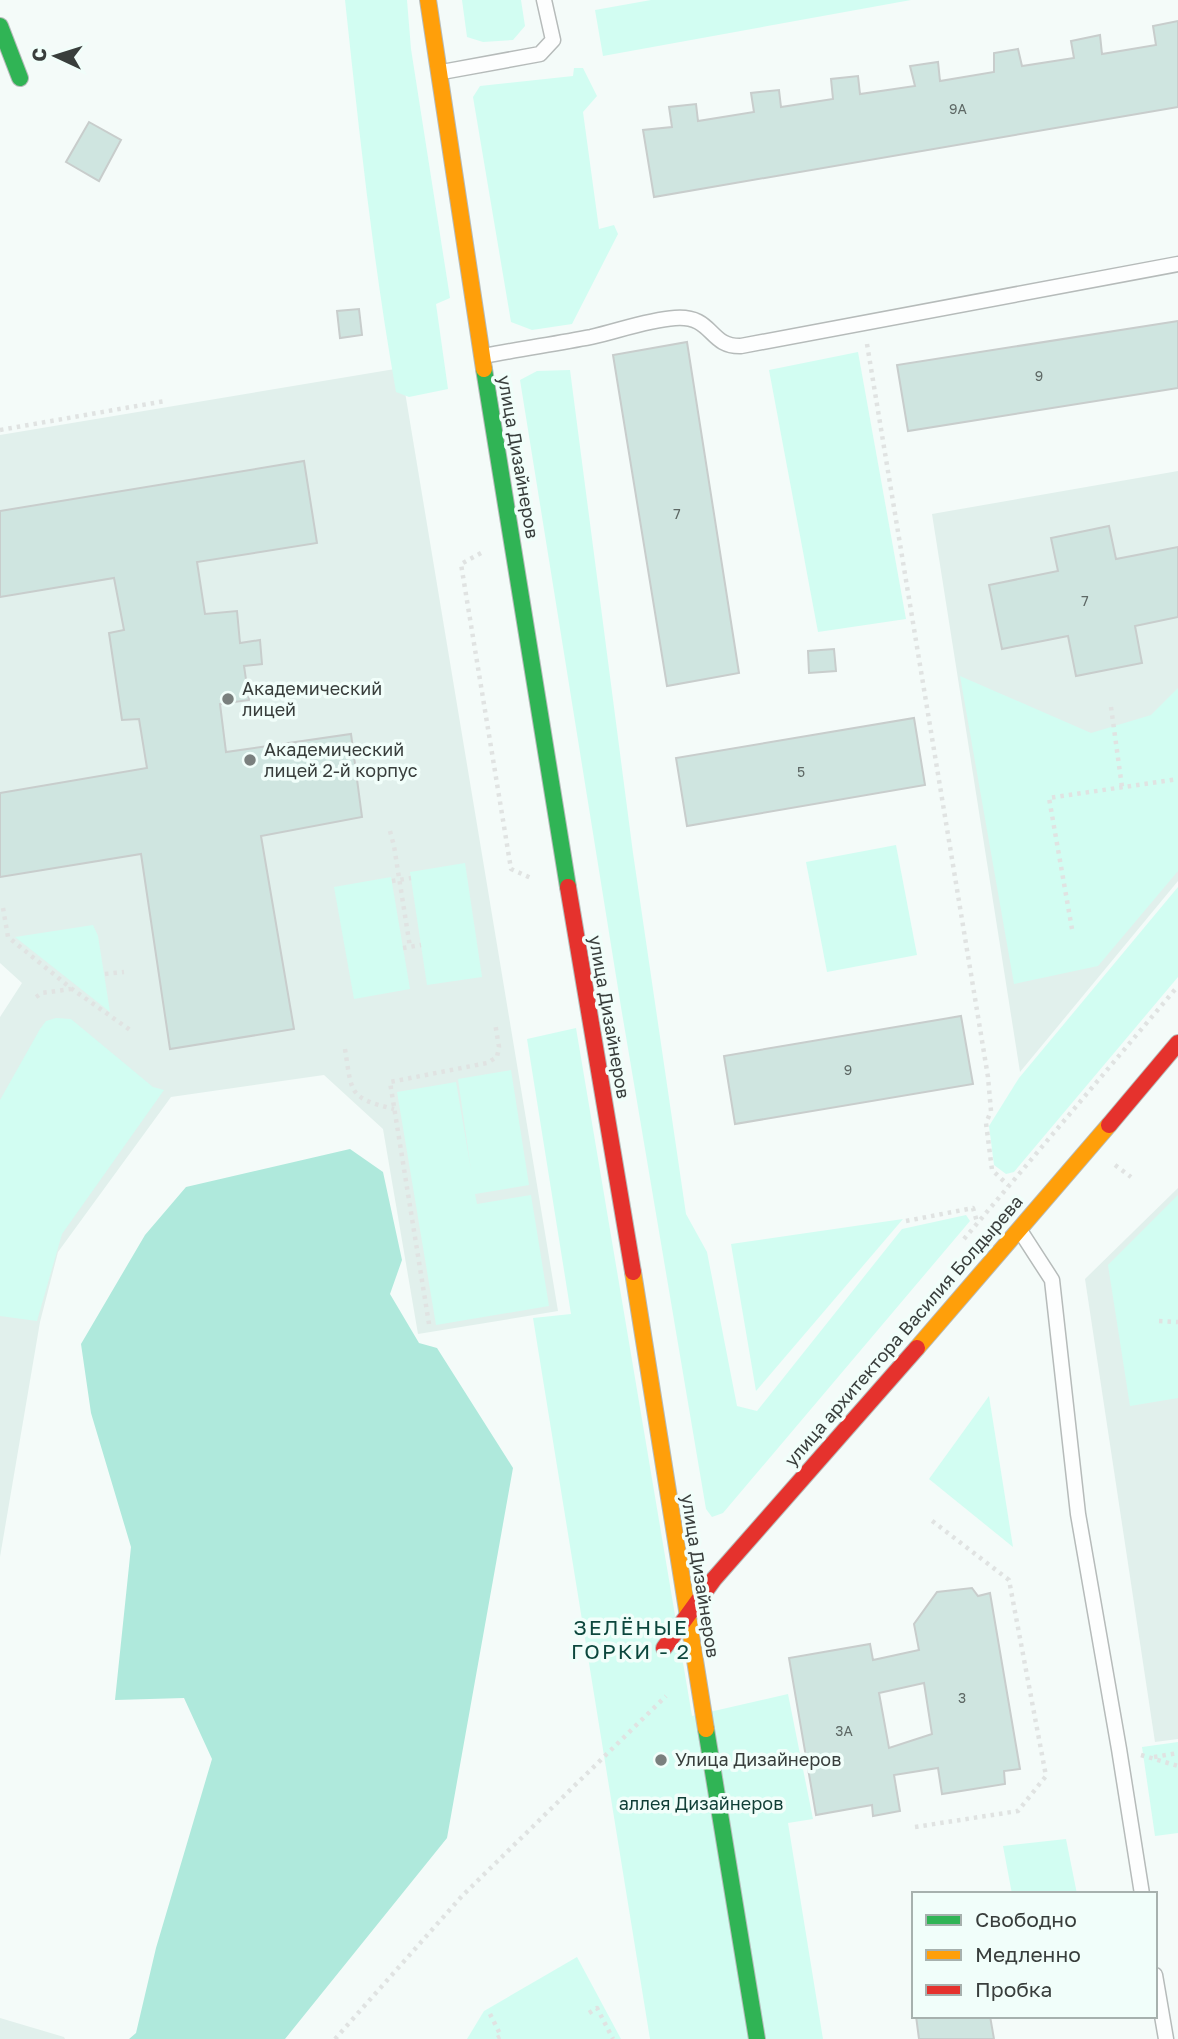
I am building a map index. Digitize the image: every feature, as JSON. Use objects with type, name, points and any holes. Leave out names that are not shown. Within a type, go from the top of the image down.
[{"type":"street","name":"улица Дизайнеров","points":[[428,0],[481,357],[587,1010],[623,1206],[757,2039]]},
{"type":"street","points":[[0,26],[20,78]]},
{"type":"street","name":"улица архитектора Василия Болдырева","points":[[664,1648],[714,1579],[1020,1230],[1178,1043]]},
{"type":"lane","points":[[437,73],[540,54],[552,40],[544,0]]},
{"type":"lane","points":[[481,357],[590,337],[675,317],[693,318],[706,324],[716,338],[728,346],[1178,264]]},
{"type":"lane","points":[[1020,1230],[1052,1280],[1078,1514],[1142,1892]]},
{"type":"lane","points":[[1157,1987],[1166,2039]]},
{"type":"path","points":[[863,323],[988,1077],[991,1111],[986,1123],[992,1170],[1008,1185]]},
{"type":"path","points":[[0,430],[165,401]]},
{"type":"path","points":[[1111,707],[1122,787]]},
{"type":"path","points":[[1072,929],[1049,798],[1178,779]]},
{"type":"path","points":[[390,831],[400,880],[407,947],[421,945]]},
{"type":"path","points":[[392,881],[411,878]]},
{"type":"path","points":[[3,908],[8,937],[72,989],[133,1032]]},
{"type":"path","points":[[105,974],[124,972]]},
{"type":"path","points":[[36,997],[42,993],[72,989]]},
{"type":"path","points":[[429,1324],[390,1082],[487,1063],[497,1057],[499,1047],[495,1023]]},
{"type":"path","points":[[345,1049],[351,1088],[355,1094],[380,1106],[394,1109]]},
{"type":"path","points":[[906,1221],[974,1208],[978,1223]]},
{"type":"path","points":[[1159,1321],[1178,1322]]},
{"type":"path","points":[[915,1827],[1018,1811],[1046,1776],[1009,1580],[931,1520]]},
{"type":"path","points":[[335,2039],[462,1896],[672,1691]]},
{"type":"path","points":[[1119,1749],[1178,1766]]},
{"type":"path","points":[[1149,1757],[1178,1753]]},
{"type":"path","points":[[589,2013],[597,2008],[613,2039]]},
{"type":"path","points":[[490,2014],[501,2036],[495,2039]]},
{"type":"shaded area","name":"Академический лицей","points":[[401,368],[558,1311],[418,1334],[383,1129],[324,1075],[171,1097],[58,1252],[40,1322],[0,1557],[0,1017],[22,983],[0,963],[0,435]]},
{"type":"shaded area","points":[[1178,471],[1178,881],[1020,1072],[932,514]]},
{"type":"shaded area","points":[[1178,1188],[1178,1739],[1155,1742],[1085,1279]]},
{"type":"shaded area","points":[[0,2018],[64,2037],[65,2039],[0,2039]]},
{"type":"green space","points":[[345,0],[407,0],[411,49],[450,298],[436,304],[448,389],[409,397],[396,392],[373,245]]},
{"type":"green space","points":[[462,0],[521,0],[525,26],[513,40],[483,42],[467,37]]},
{"type":"green space","points":[[651,0],[911,0],[603,56],[595,10]]},
{"type":"green space","points":[[574,68],[583,68],[597,96],[583,112],[599,229],[614,225],[618,234],[572,324],[532,330],[511,322],[473,97],[480,86],[573,76]]},
{"type":"green space","points":[[858,352],[906,619],[818,632],[769,370]]},
{"type":"green space","points":[[570,370],[633,853],[686,1214],[707,1252],[737,1406],[757,1411],[902,1229],[966,1215],[970,1221],[723,1513],[712,1517],[706,1509],[621,1007],[520,380],[537,371]]},
{"type":"green space","points":[[960,676],[1091,733],[1151,715],[1178,688],[1178,871],[1098,966],[1014,984]]},
{"type":"green space","points":[[896,845],[917,955],[827,972],[806,862]]},
{"type":"green space","points":[[465,863],[482,977],[427,985],[410,872]]},
{"type":"green space","points":[[391,877],[410,989],[354,999],[334,887]]},
{"type":"green space","points":[[1178,887],[1178,977],[1014,1172],[1006,1174],[994,1165],[989,1126],[1019,1078]]},
{"type":"green space","points":[[93,925],[98,936],[110,1012],[15,937]]},
{"type":"green space","points":[[56,1018],[71,1019],[153,1087],[164,1090],[62,1234],[37,1321],[0,1316],[0,1100],[40,1029],[46,1021]]},
{"type":"green space","name":"аллея Дизайнеров","points":[[576,1028],[692,1716],[788,1694],[813,1819],[788,1823],[823,2039],[650,2039],[533,1318],[571,1314],[527,1039]]},
{"type":"green space","points":[[511,1070],[529,1185],[475,1194],[477,1204],[531,1195],[549,1306],[436,1325],[397,1092],[456,1082],[471,1170],[458,1079]]},
{"type":"green space","points":[[350,1149],[383,1172],[402,1260],[390,1294],[419,1343],[437,1348],[513,1468],[447,1838],[285,2039],[129,2039],[136,2033],[156,1948],[212,1759],[184,1698],[115,1700],[131,1547],[91,1413],[81,1344],[145,1235],[186,1187]]},
{"type":"green space","points":[[1178,1195],[1178,1398],[1130,1406],[1108,1265]]},
{"type":"green space","points":[[903,1219],[756,1391],[731,1244]]},
{"type":"green space","points":[[989,1396],[1013,1547],[929,1479]]},
{"type":"green space","points":[[1178,1742],[1178,1833],[1155,1836],[1142,1747]]},
{"type":"green space","points":[[1066,1839],[1077,1892],[1012,1892],[1003,1846]]},
{"type":"green space","points":[[577,1957],[621,2039],[467,2039],[484,2011]]},
{"type":"building","points":[[1178,21],[1178,107],[654,197],[643,130],[672,127],[669,107],[696,104],[698,121],[754,112],[751,93],[779,90],[781,107],[833,99],[831,79],[858,76],[860,94],[915,86],[910,66],[938,62],[940,81],[994,72],[994,53],[1018,49],[1022,66],[1074,58],[1071,41],[1100,35],[1102,54],[1156,45],[1153,26]]},
{"type":"building","points":[[89,122],[121,140],[99,181],[66,162]]},
{"type":"building","points":[[359,309],[362,335],[340,338],[337,311]]},
{"type":"building","points":[[1178,321],[1178,388],[908,431],[897,365]]},
{"type":"building","points":[[687,342],[739,673],[667,686],[613,355]]},
{"type":"building","name":"Академический лицей 2-й корпус","points":[[304,461],[317,543],[197,562],[205,614],[237,611],[240,643],[260,640],[262,664],[244,666],[249,700],[220,704],[226,752],[351,734],[362,817],[261,836],[294,1029],[170,1049],[141,854],[0,877],[0,793],[147,768],[139,719],[122,720],[109,633],[124,630],[114,578],[0,597],[0,511]]},
{"type":"building","points":[[1109,526],[1116,559],[1178,547],[1178,617],[1135,626],[1142,663],[1076,676],[1068,636],[1002,649],[989,585],[1058,571],[1051,538]]},
{"type":"building","points":[[834,649],[836,671],[809,673],[808,651]]},
{"type":"building","points":[[914,718],[925,785],[687,826],[676,758]]},
{"type":"building","points":[[961,1016],[973,1084],[735,1124],[724,1056]]},
{"type":"building","points":[[972,1588],[978,1596],[990,1593],[1020,1769],[1004,1771],[1005,1784],[942,1794],[938,1768],[894,1775],[900,1811],[873,1816],[872,1805],[816,1815],[789,1658],[870,1644],[873,1660],[919,1650],[914,1624],[937,1592]],"holes":[[[924,1683],[932,1734],[889,1748],[879,1693]]]},
{"type":"building","points":[[916,2018],[990,2018],[994,2039],[919,2039]]},
{"type":"traffic: fast","points":[[0,26],[20,78]]},
{"type":"traffic: fast","points":[[484,369],[568,887]]},
{"type":"traffic: fast","points":[[706,1729],[757,2039]]},
{"type":"traffic: slow","points":[[428,0],[484,369]]},
{"type":"traffic: slow","points":[[917,1348],[1109,1125]]},
{"type":"traffic: slow","points":[[633,1272],[706,1729]]},
{"type":"traffic: jam","points":[[568,887],[633,1272]]},
{"type":"traffic: jam","points":[[1109,1125],[1178,1043]]},
{"type":"traffic: jam","points":[[664,1648],[714,1579],[917,1348]]},
{"type":"place","name":"Академический лицей","points":[[228,699]]},
{"type":"place","name":"Академический лицей 2-й корпус","points":[[250,760]]},
{"type":"place","name":"Улица Дизайнеров","points":[[661,1760]]},
{"type":"district","name":"ЗЕЛЁНЫЕ ГОРКИ - 2","points":[[631,1640]]}]
